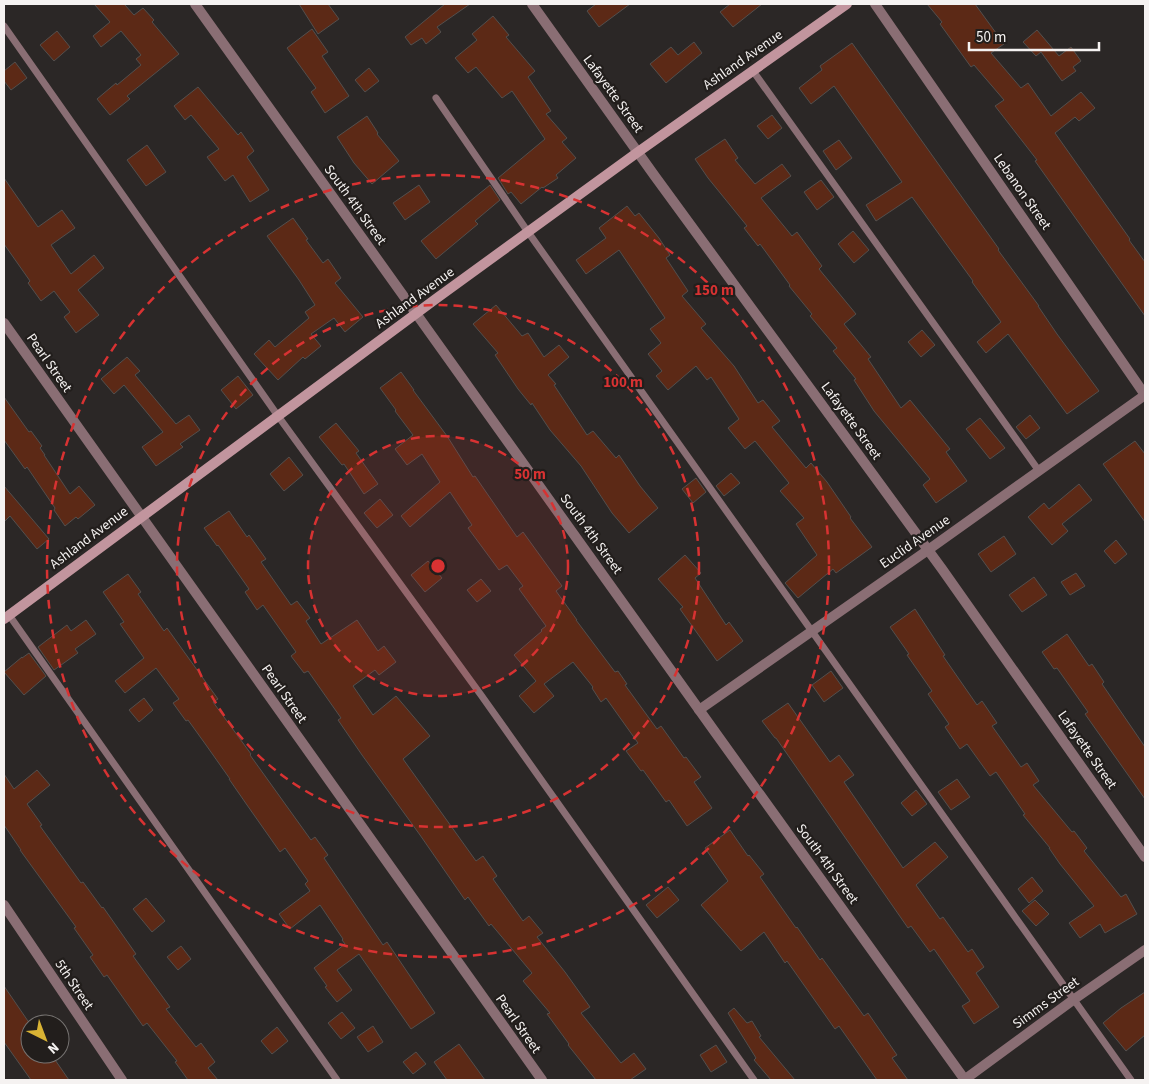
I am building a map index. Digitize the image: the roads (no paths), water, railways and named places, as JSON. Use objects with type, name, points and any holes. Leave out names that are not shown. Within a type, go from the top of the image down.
[{"type":"street","name":"South 4th Street","points":[[195,4],[965,1080]]},
{"type":"street","name":"Lafayette Street","points":[[532,4],[928,550],[1145,856]]},
{"type":"street","name":"Ashland Avenue","points":[[6,617],[528,232],[846,4]]},
{"type":"street","name":"Lebanon Street","points":[[875,4],[1145,395]]},
{"type":"street","name":"Pearl Street","points":[[4,322],[542,1080]]},
{"type":"street","name":"Euclid Avenue","points":[[699,710],[1145,395]]},
{"type":"street","name":"5th Street","points":[[4,905],[122,1080]]},
{"type":"street","name":"Simms Street","points":[[965,1080],[1073,1000],[1145,950]]},
{"type":"lane","points":[[4,26],[278,416],[481,696],[754,1080]]},
{"type":"lane","points":[[752,71],[1039,471]]},
{"type":"lane","points":[[436,98],[528,232],[811,632],[1131,1080]]},
{"type":"lane","points":[[6,617],[336,1080]]}]
